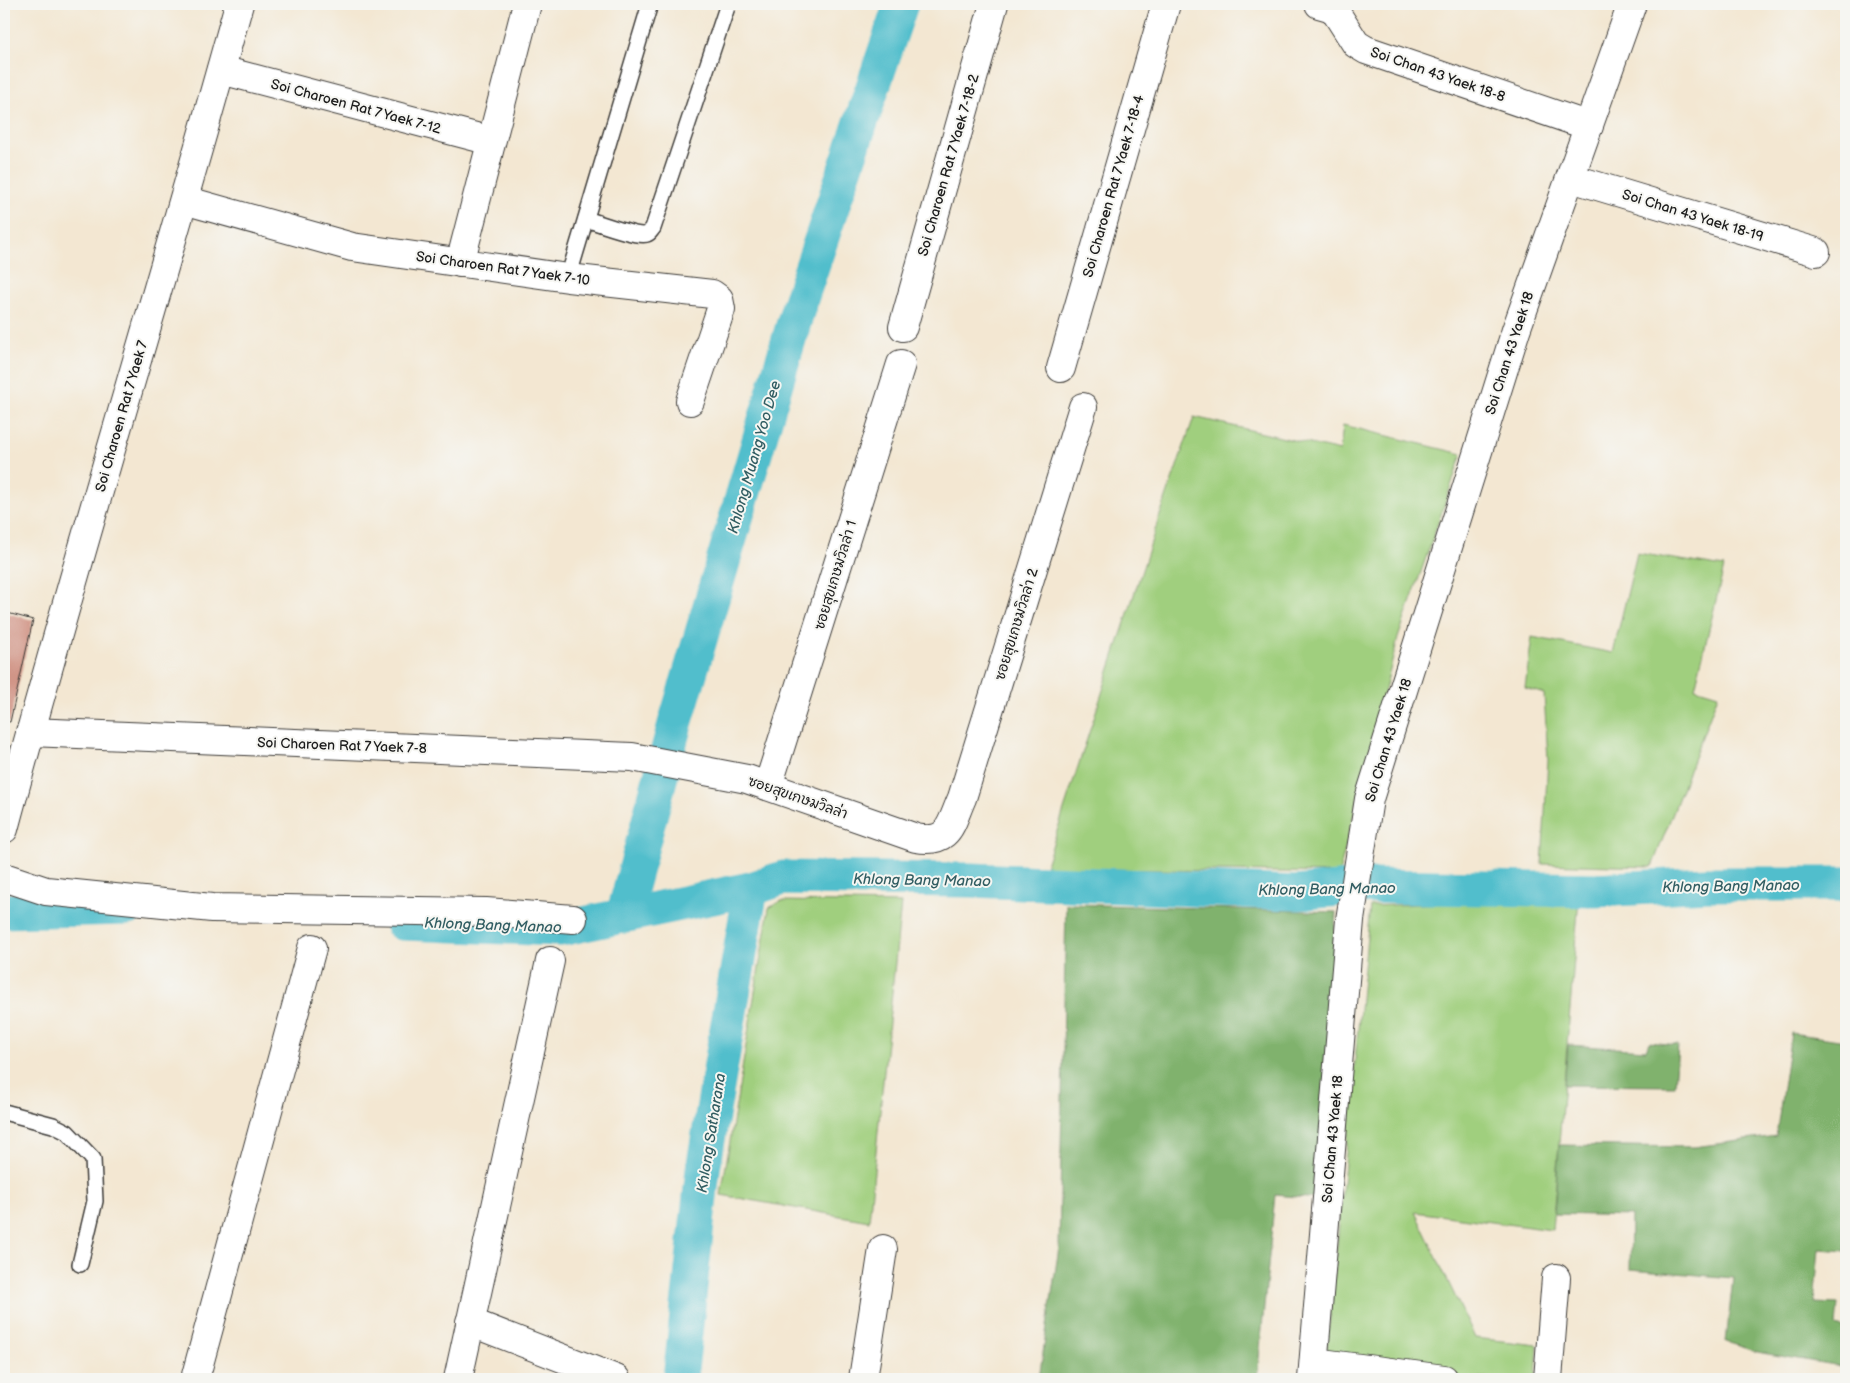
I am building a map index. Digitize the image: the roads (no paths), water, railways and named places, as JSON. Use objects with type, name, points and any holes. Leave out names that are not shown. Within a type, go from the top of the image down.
[{"type":"street","name":"Soi Charoen Rat 7 Yaek 7","points":[[4,829],[30,732],[239,4]]},
{"type":"street","points":[[460,263],[526,4]]},
{"type":"street","name":"Soi Charoen Rat 7 Yaek 7-18-2","points":[[902,327],[994,4]]},
{"type":"street","name":"Soi Charoen Rat 7 Yaek 7-18-4","points":[[1060,368],[1166,4]]},
{"type":"street","name":"Soi Chan 43 Yaek 18","points":[[1313,1370],[1350,920],[1369,799],[1516,330],[1632,4]]},
{"type":"street","name":"Soi Chan 43 Yaek 18-8","points":[[1329,5],[1356,44],[1366,50],[1547,110],[1589,126]]},
{"type":"street","name":"Soi Charoen Rat 7 Yaek 7-12","points":[[221,70],[491,141]]},
{"type":"street","name":"Soi Chan 43 Yaek 18-19","points":[[1570,178],[1816,252]]},
{"type":"street","name":"Soi Charoen Rat 7 Yaek 7-10","points":[[184,200],[352,247],[568,278],[712,294],[718,299],[721,309],[690,401]]},
{"type":"street","name":"ซอยสุขเกษมวิลล่า 1","points":[[768,786],[901,364]]},
{"type":"street","name":"ซอยสุขเกษมวิลล่า 2","points":[[941,837],[950,826],[962,798],[1083,407]]},
{"type":"street","name":"Soi Charoen Rat 7 Yaek 7-8","points":[[30,732],[632,757],[653,762]]},
{"type":"street","name":"ซอยสุขเกษมวิลล่า","points":[[653,762],[747,779],[916,838],[930,840],[941,837]]},
{"type":"street","points":[[4,877],[46,891],[212,908],[486,912],[573,918]]},
{"type":"street","points":[[195,1379],[312,948]]},
{"type":"street","points":[[458,1379],[550,961]]},
{"type":"street","points":[[863,1379],[883,1249]]},
{"type":"street","points":[[1548,1379],[1556,1278]]},
{"type":"street","points":[[470,1322],[616,1379]]},
{"type":"street","points":[[1313,1370],[1444,1379]]},
{"type":"lane","points":[[568,278],[650,4]]},
{"type":"lane","points":[[586,219],[628,232],[645,235],[653,228],[728,4]]},
{"type":"lane","points":[[4,1112],[53,1125],[68,1132],[94,1159],[95,1201],[80,1264]]},
{"type":"waterway","name":"Khlong Muang Yoo Dee","points":[[623,916],[675,724],[800,302],[901,4]]},
{"type":"waterway","name":"Khlong Bang Manao","points":[[402,923],[560,929],[751,889],[783,878],[971,880],[1296,893],[1371,886],[1595,890],[1708,884],[1846,884]]},
{"type":"waterway","name":"Khlong Satharana","points":[[680,1379],[703,1169],[751,889]]},
{"type":"waterway","name":"Khlong Bang Manao","points":[[4,911],[128,908]]}]
